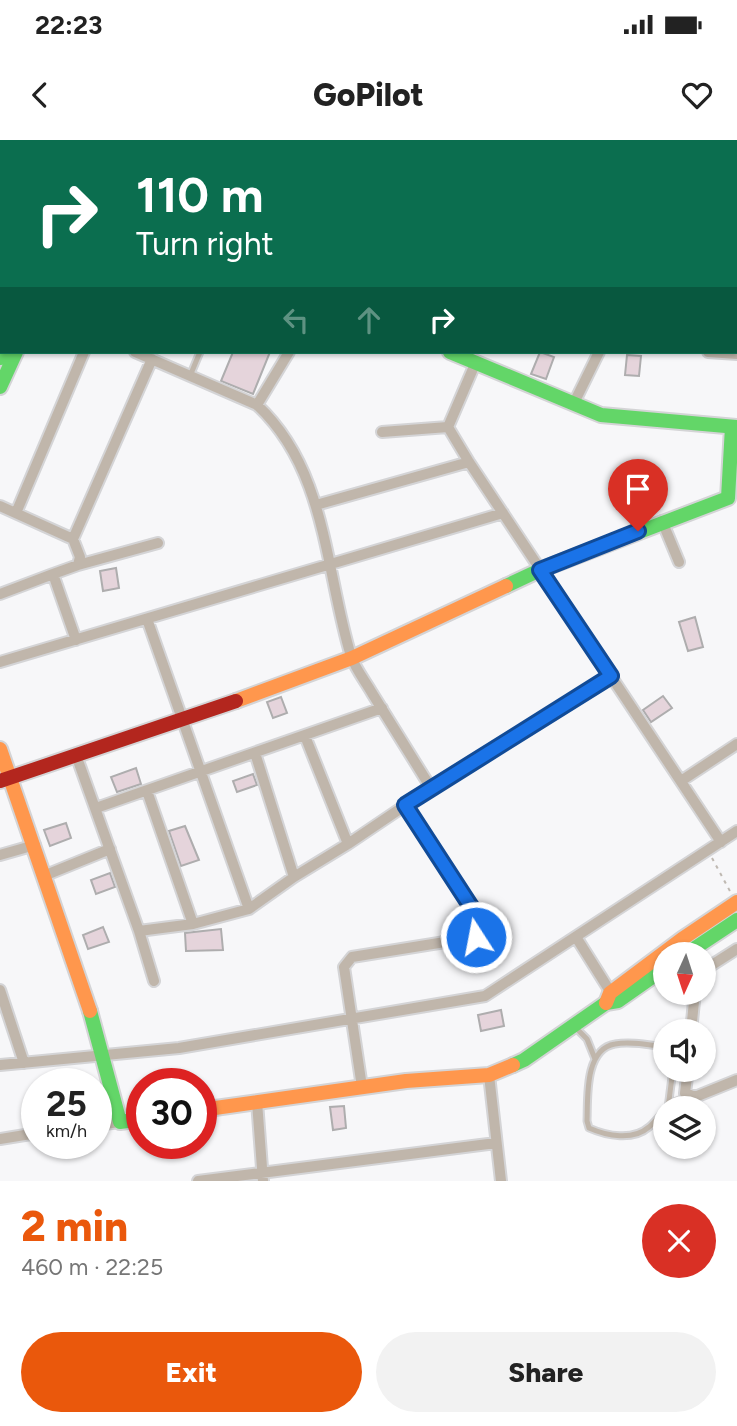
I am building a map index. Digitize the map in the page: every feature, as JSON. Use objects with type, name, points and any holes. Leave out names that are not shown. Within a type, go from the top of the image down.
[{"type":"street","points":[[0,387],[15,354]]},
{"type":"street","points":[[16,513],[83,354]]},
{"type":"street","points":[[141,354],[257,405],[267,414],[299,463],[316,505],[352,658],[431,788]]},
{"type":"street","points":[[257,405],[288,354]]},
{"type":"street","points":[[5,779],[183,720],[352,658],[540,570],[662,521],[732,498],[734,427],[601,415],[454,354]]},
{"type":"street","points":[[573,405],[597,354]]},
{"type":"street","points":[[72,539],[152,359]]},
{"type":"street","points":[[448,427],[475,364]]},
{"type":"street","points":[[382,432],[448,427]]},
{"type":"street","points":[[448,427],[721,842]]},
{"type":"street","points":[[316,505],[469,462]]},
{"type":"street","points":[[0,506],[72,539],[79,557],[78,565]]},
{"type":"street","points":[[0,663],[503,513]]},
{"type":"street","points":[[662,521],[679,562]]},
{"type":"street","points":[[0,594],[78,565],[158,543]]},
{"type":"street","points":[[53,574],[76,640]]},
{"type":"street","points":[[147,619],[249,909]]},
{"type":"street","points":[[139,931],[193,924],[249,909],[431,788],[611,676]]},
{"type":"street","points":[[96,808],[382,708]]},
{"type":"street","points":[[305,736],[348,844]]},
{"type":"street","points":[[681,781],[737,744]]},
{"type":"street","points":[[0,749],[5,779],[46,875],[104,1055],[120,1122]]},
{"type":"street","points":[[255,753],[295,877]]},
{"type":"street","points":[[76,755],[139,931],[154,981]]},
{"type":"street","points":[[147,791],[193,924]]},
{"type":"street","points":[[362,1087],[344,967],[346,961],[352,957],[476,937],[479,919],[405,805]]},
{"type":"street","points":[[0,1065],[179,1048],[485,996],[737,831]]},
{"type":"street","points":[[0,855],[34,845]]},
{"type":"street","points":[[46,875],[110,849]]},
{"type":"street","points":[[611,999],[682,939],[737,903]]},
{"type":"street","points":[[704,942],[737,920]]},
{"type":"street","points":[[576,937],[611,999]]},
{"type":"street","points":[[716,962],[737,949]]},
{"type":"street","points":[[217,1108],[406,1081],[489,1075],[524,1060],[611,999],[653,975]]},
{"type":"street","points":[[0,990],[23,1063]]},
{"type":"street","points":[[489,1075],[501,1181]]},
{"type":"street","points":[[697,1096],[737,1080]]},
{"type":"street","points":[[686,1082],[685,1093],[690,1096]]},
{"type":"street","points":[[257,1102],[263,1177]]},
{"type":"street","points":[[112,1123],[126,1121]]},
{"type":"street","points":[[0,1139],[21,1136]]},
{"type":"street","points":[[199,1181],[263,1177],[496,1143]]},
{"type":"lane","points":[[190,376],[199,354]]},
{"type":"lane","points":[[573,1025],[587,1040],[595,1059]]},
{"type":"lane","points":[[653,1046],[612,1044],[595,1059],[590,1076],[587,1122],[589,1128],[632,1136],[653,1124]]},
{"type":"path","points":[[709,850],[737,903]]},
{"type":"building","points":[[232,354],[269,354],[253,394],[221,381]]},
{"type":"building","points":[[539,354],[554,357],[546,379],[531,374]]},
{"type":"building","points":[[627,355],[641,356],[639,376],[625,375]]},
{"type":"building","points":[[116,568],[119,588],[103,591],[100,571]]},
{"type":"building","points":[[695,617],[703,647],[688,651],[679,622]]},
{"type":"building","points":[[663,696],[672,708],[651,722],[643,710]]},
{"type":"building","points":[[281,697],[287,713],[273,718],[267,702]]},
{"type":"building","points":[[136,768],[141,784],[117,792],[111,777]]},
{"type":"building","points":[[253,774],[257,785],[237,792],[233,781]]},
{"type":"building","points":[[66,823],[71,838],[50,846],[44,830]]},
{"type":"building","points":[[185,826],[199,860],[181,866],[169,831]]},
{"type":"building","points":[[110,873],[115,887],[96,894],[91,880]]},
{"type":"building","points":[[103,927],[109,942],[88,949],[83,935]]},
{"type":"building","points":[[221,929],[223,950],[186,951],[185,933]]},
{"type":"building","points":[[501,1010],[504,1026],[481,1031],[478,1015]]},
{"type":"building","points":[[344,1106],[346,1128],[333,1130],[330,1107]]},
{"type":"traffic: fast","points":[[0,358],[2,354]]},
{"type":"traffic: fast","points":[[0,387],[15,354]]},
{"type":"traffic: fast","points":[[455,354],[601,415],[737,427]]},
{"type":"traffic: fast","points":[[506,586],[540,570],[728,498],[732,427]]},
{"type":"traffic: fast","points":[[704,942],[737,920]]},
{"type":"traffic: fast","points":[[513,1065],[606,1003],[618,1001],[653,976]]},
{"type":"traffic: fast","points":[[90,1011],[120,1122],[126,1121]]},
{"type":"traffic: slow","points":[[236,701],[352,658],[506,586]]},
{"type":"traffic: slow","points":[[0,749],[90,1011]]},
{"type":"traffic: slow","points":[[606,1003],[610,993],[737,902]]},
{"type":"traffic: slow","points":[[217,1108],[406,1081],[489,1075],[513,1065]]},
{"type":"traffic: jam","points":[[0,781],[236,701]]},
{"type":"route","points":[[476,937],[479,919],[405,805],[611,676],[540,570],[638,531]]}]
